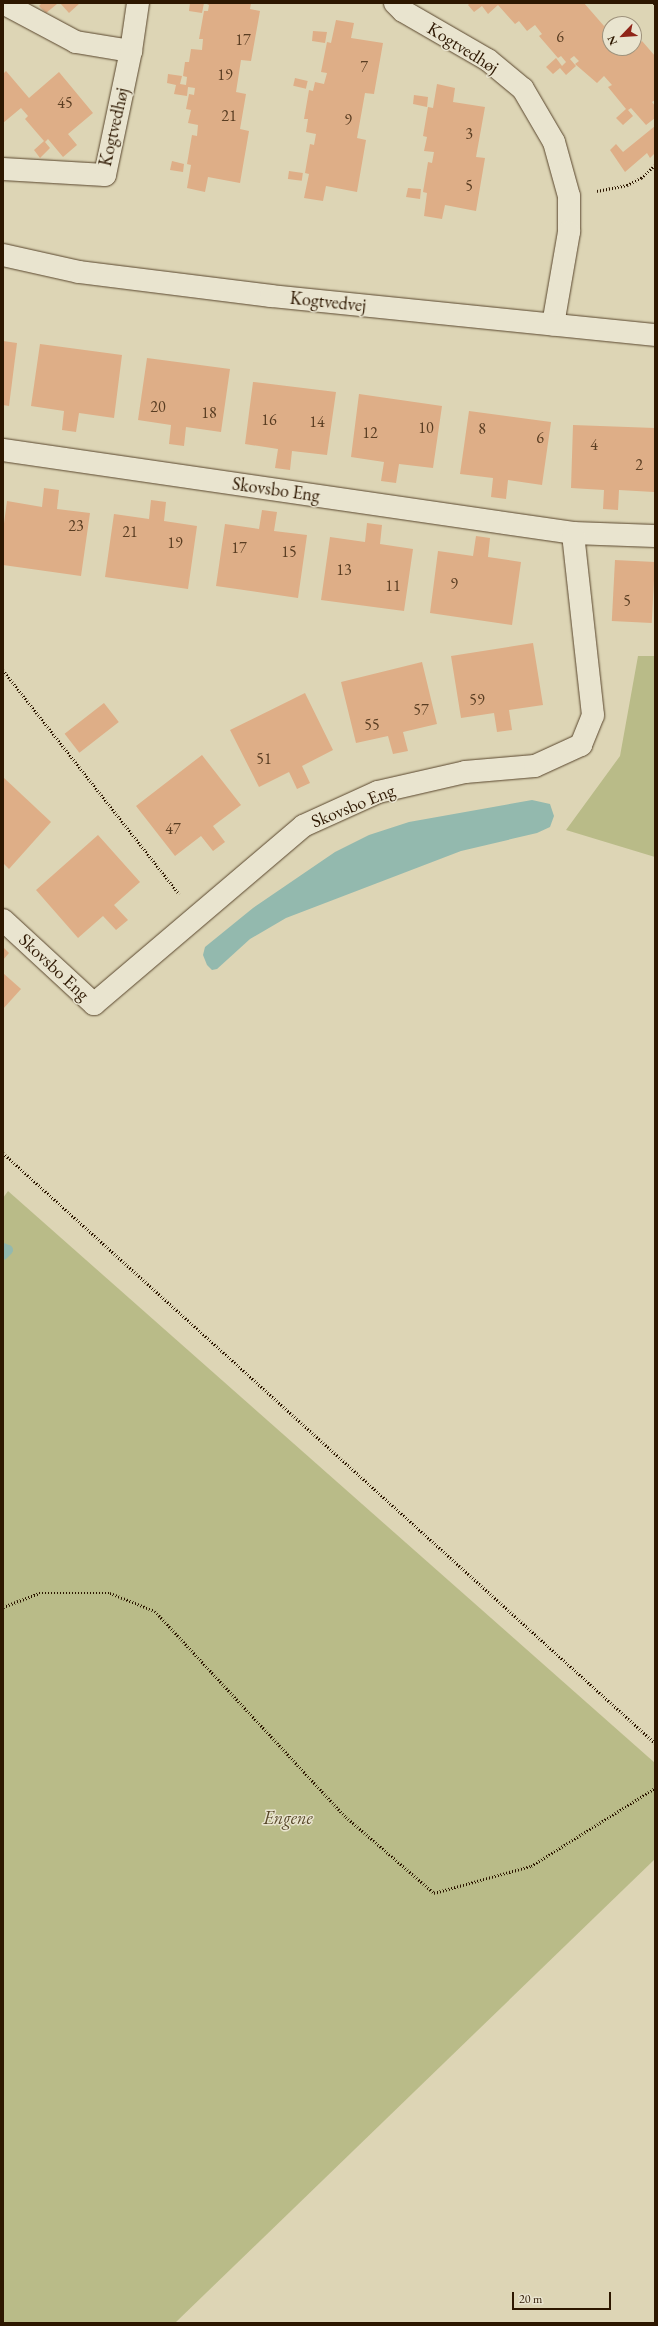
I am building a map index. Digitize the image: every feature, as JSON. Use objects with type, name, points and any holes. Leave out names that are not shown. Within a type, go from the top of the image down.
[{"type":"street","points":[[3,3],[76,42],[131,52]]},
{"type":"street","name":"Kogtvedhøj","points":[[3,169],[105,175],[131,52],[138,3]]},
{"type":"street","name":"Kogtvedhøj","points":[[396,3],[403,12],[488,60],[523,89],[554,142],[569,196],[569,232],[553,325]]},
{"type":"street","name":"Kogtvedvej","points":[[3,255],[79,272],[271,296],[655,335]]},
{"type":"street","name":"Skovsbo Eng","points":[[3,450],[573,533],[655,536]]},
{"type":"street","name":"Skovsbo Eng","points":[[3,920],[94,1004],[303,826],[378,792],[465,772],[535,766],[581,745],[593,715],[573,533]]},
{"type":"path","points":[[569,196],[627,184],[641,178],[655,165]]},
{"type":"path","points":[[3,670],[197,916]]},
{"type":"path","points":[[3,1153],[655,1743]]},
{"type":"path","points":[[3,1607],[39,1593],[110,1593],[155,1611],[346,1817],[434,1893],[532,1866],[655,1788]]},
{"type":"green space","points":[[638,656],[655,656],[655,857],[566,830],[620,756]]},
{"type":"green space","name":"Engene","points":[[8,1191],[655,1763],[655,1859],[175,2323],[3,2323],[3,1198]]},
{"type":"water","points":[[532,800],[550,804],[554,816],[550,827],[537,833],[461,851],[286,918],[250,939],[217,969],[212,970],[207,965],[203,955],[205,947],[253,908],[335,852],[369,835],[409,822]]},
{"type":"building","points":[[42,3],[57,4],[46,13],[39,6]]},
{"type":"building","points":[[60,3],[80,3],[69,13]]},
{"type":"building","points":[[190,3],[204,3],[202,13],[189,11]]},
{"type":"building","points":[[205,3],[251,3],[250,9],[260,11],[251,61],[241,60],[236,92],[246,94],[240,129],[249,131],[240,183],[208,177],[205,192],[187,188],[191,165],[187,164],[192,135],[197,136],[198,125],[188,123],[191,110],[186,109],[189,94],[194,95],[195,88],[188,87],[187,96],[174,94],[176,85],[167,83],[168,74],[182,76],[180,84],[186,85],[187,77],[183,76],[185,62],[189,62],[191,49],[202,50],[203,39],[199,39],[204,11],[208,11],[209,5]]},
{"type":"building","points":[[470,3],[584,3],[602,24],[602,56],[642,56],[642,41],[655,56],[655,100],[652,102],[655,106],[655,118],[646,125],[631,108],[628,110],[633,116],[623,125],[616,118],[626,109],[608,87],[612,85],[604,76],[597,83],[575,64],[579,61],[574,56],[570,59],[576,66],[566,75],[560,68],[553,74],[546,67],[556,58],[562,66],[566,62],[561,56],[558,58],[539,36],[542,34],[535,25],[527,31],[519,21],[515,24],[498,5],[488,14],[482,6],[474,12],[468,5]]},
{"type":"building","points":[[336,20],[354,23],[351,38],[383,43],[374,94],[365,93],[357,138],[366,140],[357,192],[326,186],[323,201],[304,198],[309,174],[305,173],[310,144],[314,145],[316,134],[306,132],[308,119],[304,119],[309,90],[313,91],[315,82],[324,84],[327,73],[321,72],[327,42],[331,43]]},
{"type":"building","points":[[313,31],[327,32],[325,43],[312,41]]},
{"type":"building","points":[[6,71],[29,98],[59,72],[93,113],[68,134],[77,145],[63,157],[48,139],[45,142],[50,148],[40,158],[34,150],[44,141],[25,119],[28,116],[21,108],[3,123],[3,74]]},
{"type":"building","points":[[295,78],[308,81],[306,89],[293,86]]},
{"type":"building","points":[[437,84],[455,88],[453,102],[485,107],[476,157],[485,158],[476,211],[445,205],[442,219],[424,216],[427,193],[423,192],[428,162],[432,163],[434,152],[424,151],[427,137],[423,136],[428,107],[433,108]]},
{"type":"building","points":[[414,95],[428,97],[427,107],[413,104]]},
{"type":"building","points":[[655,126],[655,153],[650,158],[647,153],[625,172],[610,150],[616,144],[623,152]]},
{"type":"building","points":[[172,161],[184,164],[183,172],[170,170]]},
{"type":"building","points":[[289,171],[303,173],[302,181],[288,179]]},
{"type":"building","points":[[408,188],[421,189],[420,199],[406,197]]},
{"type":"building","points":[[3,341],[17,343],[9,406],[3,405]]},
{"type":"building","points":[[40,344],[122,355],[114,418],[79,413],[76,432],[62,430],[64,411],[31,406]]},
{"type":"building","points":[[147,358],[230,369],[221,432],[186,427],[184,446],[169,444],[171,425],[138,420]]},
{"type":"building","points":[[253,382],[336,392],[327,455],[292,451],[290,470],[275,468],[278,449],[245,444]]},
{"type":"building","points":[[359,394],[442,406],[433,468],[399,464],[396,483],[381,481],[384,462],[351,457]]},
{"type":"building","points":[[469,411],[551,422],[542,485],[508,480],[506,499],[491,497],[493,478],[460,474]]},
{"type":"building","points":[[573,425],[655,428],[654,492],[619,490],[618,510],[603,509],[604,490],[571,488]]},
{"type":"building","points":[[44,488],[59,490],[57,509],[90,513],[81,576],[3,565],[3,531],[7,501],[42,507]]},
{"type":"building","points":[[151,500],[166,502],[164,521],[197,526],[188,589],[105,577],[114,514],[149,519]]},
{"type":"building","points":[[262,510],[277,512],[274,531],[307,535],[298,598],[216,586],[225,524],[259,529]]},
{"type":"building","points":[[367,523],[382,525],[380,544],[413,549],[404,611],[321,600],[330,537],[365,542]]},
{"type":"building","points":[[476,536],[490,538],[488,557],[521,562],[512,625],[430,613],[438,551],[473,556]]},
{"type":"building","points":[[615,560],[655,562],[652,623],[612,621]]},
{"type":"building","points":[[533,643],[543,705],[509,710],[512,730],[497,732],[494,713],[461,718],[451,656]]},
{"type":"building","points":[[422,662],[437,724],[403,732],[408,751],[393,754],[388,736],[356,743],[341,682]]},
{"type":"building","points":[[305,693],[333,750],[302,766],[310,783],[297,789],[289,772],[259,787],[230,730]]},
{"type":"building","points":[[104,703],[119,722],[79,753],[65,734]]},
{"type":"building","points":[[202,755],[241,805],[213,826],[225,842],[213,851],[201,836],[175,856],[136,806]]},
{"type":"building","points":[[3,777],[51,822],[9,869],[3,863]]},
{"type":"building","points":[[98,835],[140,882],[114,905],[128,920],[116,930],[103,916],[78,938],[36,890]]},
{"type":"building","points":[[3,947],[9,953],[3,960]]},
{"type":"building","points":[[3,973],[21,989],[3,1009]]},
{"type":"waterway","points":[[3,1248],[8,1250],[3,1255]]}]
